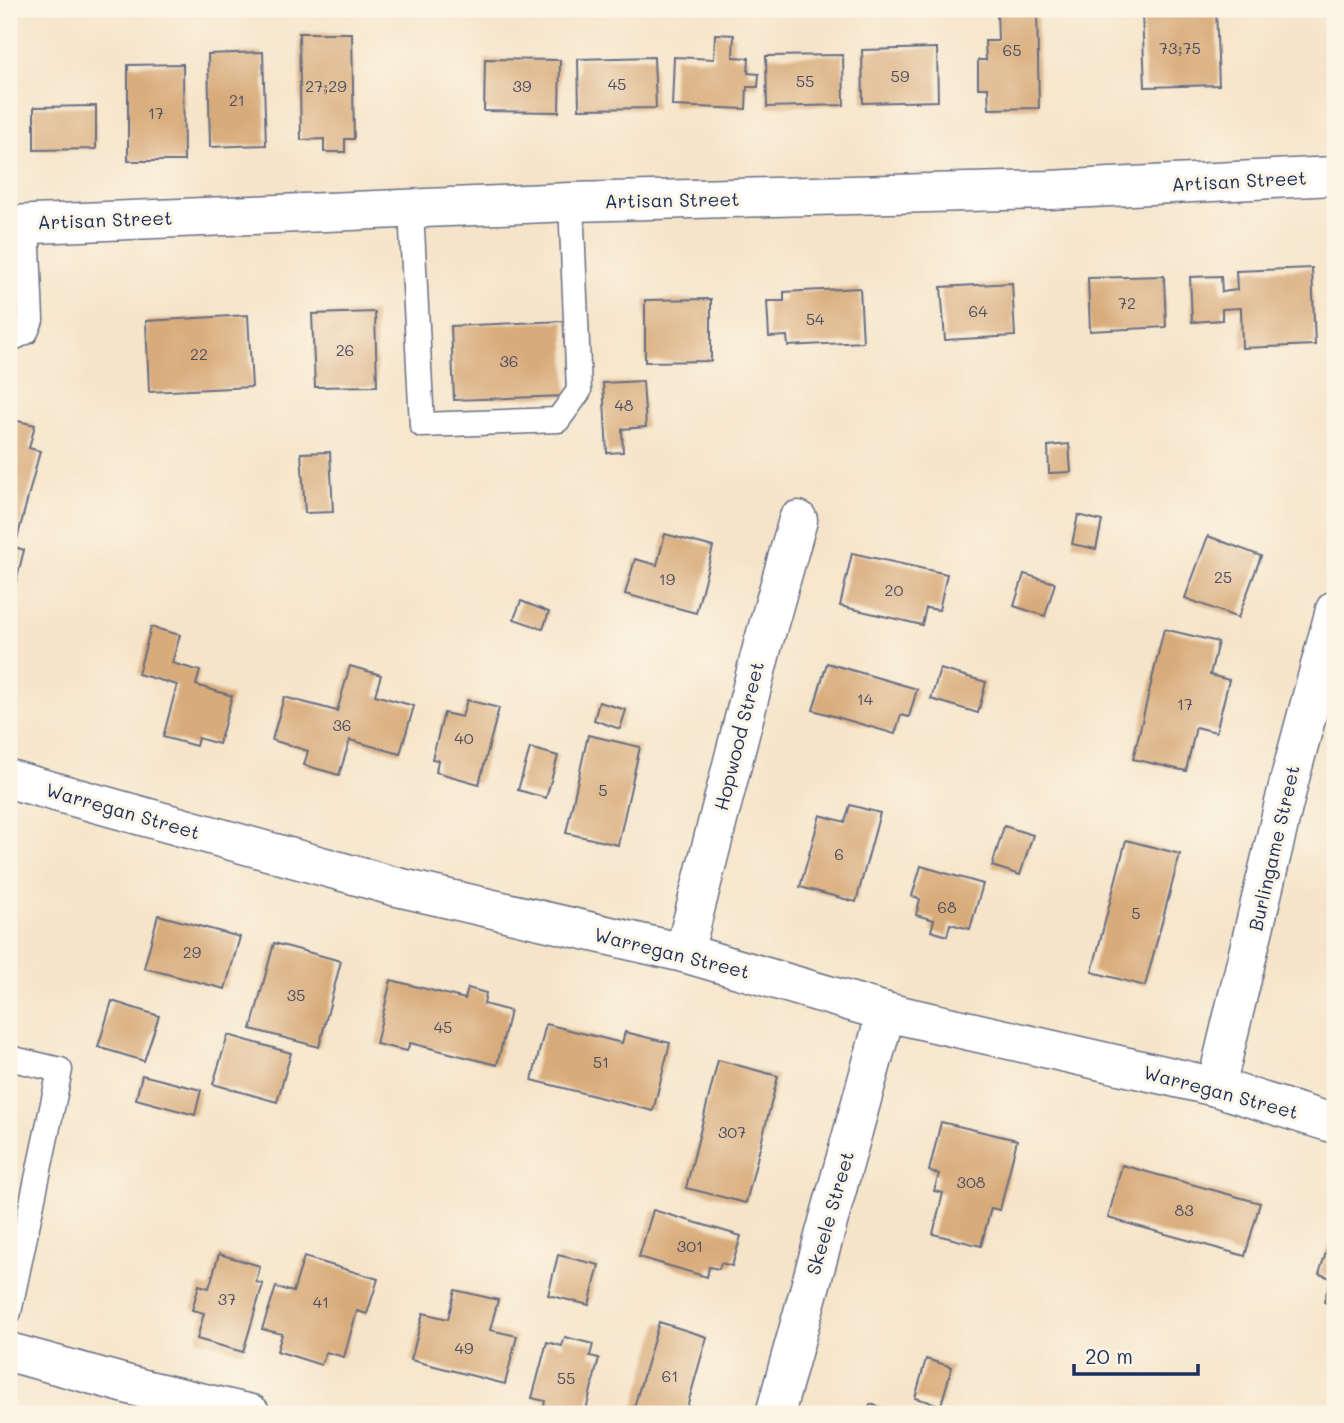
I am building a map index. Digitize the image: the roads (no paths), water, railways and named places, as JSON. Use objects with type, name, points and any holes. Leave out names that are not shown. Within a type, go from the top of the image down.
[{"type":"street","name":"Artisan Street","points":[[18,224],[571,202],[1049,191],[1335,176]]},
{"type":"street","name":"Hopwood Street","points":[[684,953],[762,644],[798,520]]},
{"type":"street","name":"Burlingame Street","points":[[1216,1087],[1290,778],[1335,610]]},
{"type":"street","name":"Warregan Street","points":[[9,779],[393,886],[684,953],[886,1012],[1216,1087],[1335,1124]]},
{"type":"street","name":"Skeele Street","points":[[775,1414],[886,1012]]},
{"type":"street","points":[[9,1352],[144,1389],[251,1414]]},
{"type":"lane","points":[[411,209],[422,425],[558,421],[579,391],[571,202]]},
{"type":"lane","points":[[9,340],[26,332],[31,320],[18,224]]},
{"type":"lane","points":[[9,1058],[60,1070],[10,1300]]}]
